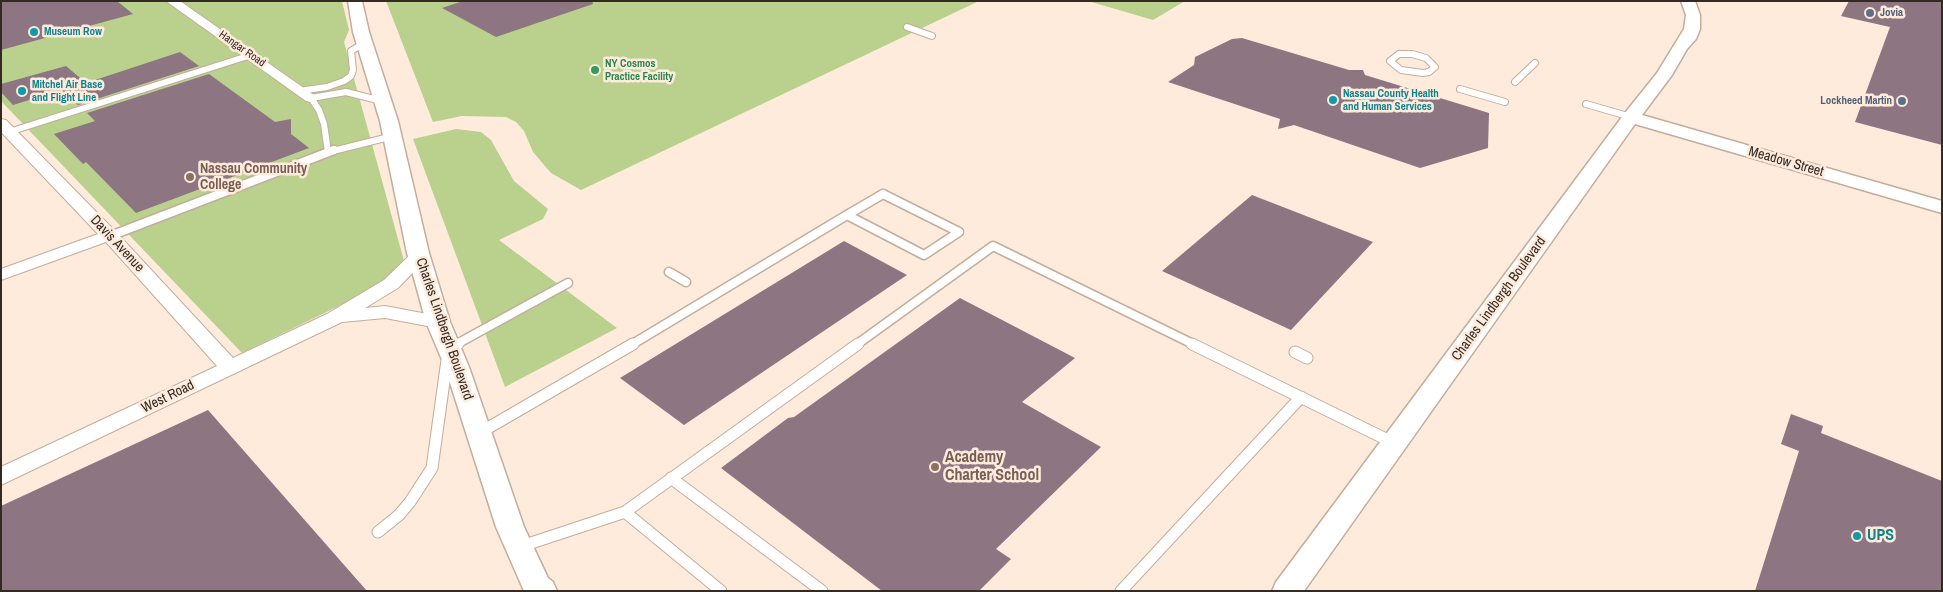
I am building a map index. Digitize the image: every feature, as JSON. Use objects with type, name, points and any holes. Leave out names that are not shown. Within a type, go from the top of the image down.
[{"type":"street","name":"Hangar Road","points":[[172,1],[311,98]]},
{"type":"street","name":"Charles Lindbergh Boulevard","points":[[355,1],[364,43],[393,136],[419,256],[438,322],[449,348],[510,527],[539,589]]},
{"type":"street","name":"Charles Lindbergh Boulevard","points":[[1287,591],[1631,117],[1664,75],[1692,30],[1694,15],[1688,1]]},
{"type":"street","name":"Meadow Street","points":[[1631,117],[1942,207]]},
{"type":"street","name":"Davis Avenue","points":[[5,128],[110,236],[230,368]]},
{"type":"street","points":[[1,275],[110,236]]},
{"type":"street","name":"West Road","points":[[1,477],[334,318],[391,284],[419,256]]},
{"type":"street","name":"West Road","points":[[334,318],[360,313],[385,312],[438,322]]},
{"type":"lane","points":[[906,27],[932,36]]},
{"type":"lane","points":[[300,91],[327,87],[344,81],[351,76],[353,70],[351,51],[364,43]]},
{"type":"lane","points":[[1412,54],[1426,58],[1434,64],[1435,67],[1429,72],[1416,73],[1401,70],[1390,61],[1394,56],[1412,54]]},
{"type":"lane","points":[[5,128],[252,55]]},
{"type":"lane","points":[[1515,82],[1535,63]]},
{"type":"lane","points":[[1460,89],[1505,102]]},
{"type":"lane","points":[[328,152],[324,124],[319,110],[311,98],[346,92],[382,101]]},
{"type":"lane","points":[[1586,104],[1631,117]]},
{"type":"lane","points":[[110,236],[328,152],[393,136]]},
{"type":"lane","points":[[479,434],[576,378],[847,215],[883,194],[959,232],[924,255],[847,215]]},
{"type":"lane","points":[[519,547],[625,512],[993,246],[1394,443]]},
{"type":"lane","points":[[669,272],[686,282]]},
{"type":"lane","points":[[378,532],[399,515],[410,502],[432,468],[449,348],[568,283]]},
{"type":"lane","points":[[1295,352],[1307,358]]},
{"type":"lane","points":[[1121,591],[1301,397]]},
{"type":"lane","points":[[671,478],[822,591]]},
{"type":"lane","points":[[625,512],[721,591]]},
{"type":"green space","name":"Museum Row","points":[[1,1],[342,1],[349,30],[344,42],[404,261],[372,290],[242,353],[1,101]]},
{"type":"green space","points":[[386,1],[979,1],[581,190],[551,173],[533,152],[524,131],[516,122],[506,117],[462,116],[433,122]]},
{"type":"green space","points":[[1088,1],[1185,1],[1153,20]]},
{"type":"green space","points":[[456,129],[481,132],[491,140],[514,181],[548,209],[543,219],[499,240],[617,328],[505,387],[413,139]]},
{"type":"building","name":"Museum Row","points":[[1,1],[117,1],[133,14],[1,50]]},
{"type":"building","points":[[463,1],[592,1],[593,4],[496,37],[442,8]]},
{"type":"building","name":"Lockheed Martin","points":[[1849,1],[1942,1],[1942,145],[1855,122],[1890,27],[1841,16]]},
{"type":"building","name":"Nassau County Health and Human Services","points":[[1242,38],[1349,70],[1363,70],[1365,75],[1489,113],[1488,148],[1420,168],[1294,125],[1278,129],[1280,119],[1168,82],[1194,65],[1195,57],[1232,39]]},
{"type":"building","points":[[180,52],[199,66],[78,105],[62,90],[13,105],[1,92],[1,84],[66,66],[86,83]]},
{"type":"building","points":[[209,74],[275,122],[291,119],[291,134],[309,148],[136,213],[86,162],[83,164],[54,134],[95,121],[87,113]]},
{"type":"building","points":[[1252,195],[1373,242],[1291,330],[1162,271]]},
{"type":"building","points":[[844,241],[907,275],[684,425],[620,378]]},
{"type":"building","points":[[960,298],[1075,358],[1022,402],[1101,447],[996,549],[1011,559],[979,591],[882,591],[721,468],[788,418],[794,417]]},
{"type":"building","points":[[208,410],[367,591],[1,591],[1,506]]},
{"type":"building","name":"UPS","points":[[1791,414],[1823,426],[1821,433],[1942,481],[1942,591],[1755,591],[1799,451],[1781,444]]},
{"type":"place","name":"Jovia","points":[[1870,13]]},
{"type":"place","name":"Museum Row","points":[[34,32]]},
{"type":"place","name":"NY Cosmos Practice Facility","points":[[595,70]]},
{"type":"place","name":"Mitchel Air Base and Flight Line","points":[[22,91]]},
{"type":"place","name":"Nassau County Health and Human Services","points":[[1333,100]]},
{"type":"place","name":"Lockheed Martin","points":[[1902,101]]},
{"type":"place","name":"Nassau Community College","points":[[190,177]]},
{"type":"place","name":"Academy Charter School","points":[[935,467]]},
{"type":"place","name":"UPS","points":[[1857,536]]}]
